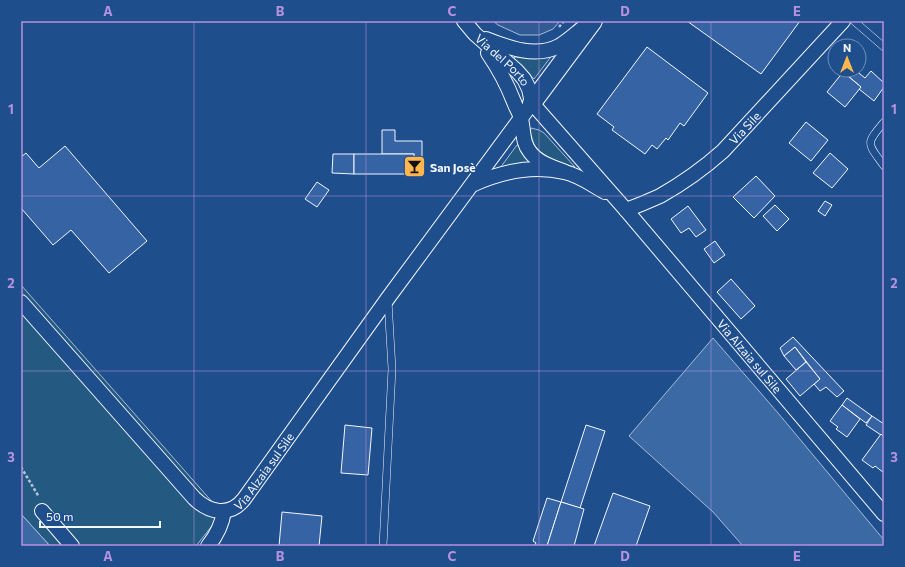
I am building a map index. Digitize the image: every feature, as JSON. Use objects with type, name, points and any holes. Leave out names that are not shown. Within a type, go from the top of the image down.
[{"type":"street","name":"Via del Porto","points":[[464,21],[475,34],[524,79],[529,88],[532,103]]},
{"type":"street","points":[[475,34],[510,48],[524,51],[539,51],[559,46],[593,21]]},
{"type":"street","points":[[532,103],[593,21]]},
{"type":"street","name":"Via Sile","points":[[626,210],[659,196],[682,183],[723,151],[843,21]]},
{"type":"street","points":[[475,34],[504,77],[521,118],[525,144],[530,152],[535,158],[564,172]]},
{"type":"street","name":"Via Alzaia sul Sile","points":[[21,302],[194,498],[204,506],[224,511],[230,510],[235,508],[244,499],[388,298],[532,103],[626,210],[884,514]]},
{"type":"street","name":"Via Alzaia sul Sile","points":[[472,185],[490,177],[508,172],[527,169],[546,169],[564,172],[582,178],[616,199]]},
{"type":"street","points":[[42,511],[72,546]]},
{"type":"street","points":[[208,546],[220,529],[224,511]]},
{"type":"lane","points":[[854,21],[884,47]]},
{"type":"lane","points":[[884,122],[870,142],[870,147],[884,166]]},
{"type":"lane","points":[[383,546],[392,369],[388,298]]},
{"type":"path","points":[[21,467],[39,496],[42,511]]},
{"type":"shaded area","points":[[493,21],[560,21],[553,29],[539,35],[520,35],[498,25]]},
{"type":"shaded area","points":[[550,56],[534,79],[514,58],[531,58]]},
{"type":"shaded area","points":[[531,128],[544,133],[575,167],[552,159],[538,149],[530,136]]},
{"type":"shaded area","points":[[517,145],[519,145],[524,155],[534,164],[500,168]]},
{"type":"shaded area","points":[[21,285],[222,513],[196,546],[50,546],[21,514]]},
{"type":"shaded area","points":[[713,338],[884,540],[884,546],[743,546],[713,512],[629,436]]},
{"type":"shaded area","points":[[21,514],[50,546],[21,546]]},
{"type":"building","points":[[687,21],[800,21],[761,74]]},
{"type":"building","points":[[647,47],[708,93],[684,126],[680,123],[668,140],[666,138],[657,149],[652,145],[645,154],[612,130],[614,127],[597,114]]},
{"type":"building","points":[[871,71],[884,83],[884,87],[874,101],[859,89],[861,87],[851,78],[867,78]]},
{"type":"building","points":[[838,78],[850,78],[861,87],[845,107],[827,92]]},
{"type":"building","points":[[806,122],[828,140],[811,161],[789,143]]},
{"type":"building","points":[[382,130],[395,130],[395,141],[422,141],[422,174],[414,174],[414,154],[382,154]]},
{"type":"building","points":[[65,146],[147,241],[109,273],[71,230],[53,245],[21,208],[21,157],[26,153],[39,168]]},
{"type":"building","points":[[830,153],[848,169],[832,188],[813,173]]},
{"type":"building","points":[[333,154],[354,154],[354,174],[332,173]]},
{"type":"building","points":[[354,154],[414,154],[414,174],[354,174]]},
{"type":"building","points":[[756,176],[775,196],[754,218],[733,197]]},
{"type":"building","points":[[317,182],[329,190],[317,207],[305,199]]},
{"type":"building","points":[[825,201],[832,205],[825,216],[818,211]]},
{"type":"building","points":[[775,205],[789,219],[777,231],[763,216]]},
{"type":"building","points":[[688,206],[706,230],[696,237],[689,228],[681,233],[671,219]]},
{"type":"building","points":[[715,241],[725,255],[714,263],[704,249]]},
{"type":"building","points":[[731,279],[755,306],[741,319],[717,292]]},
{"type":"building","points":[[793,337],[844,391],[837,397],[826,387],[820,391],[814,384],[820,379],[795,347],[784,356],[780,348]]},
{"type":"building","points":[[795,347],[806,362],[796,370],[784,356]]},
{"type":"building","points":[[806,362],[820,379],[800,396],[786,379]]},
{"type":"building","points":[[847,398],[872,416],[866,423],[842,405]]},
{"type":"building","points":[[842,405],[860,419],[847,437],[836,429],[838,427],[830,421]]},
{"type":"building","points":[[872,416],[884,424],[884,437],[866,425]]},
{"type":"building","points":[[345,425],[372,428],[368,475],[341,473]]},
{"type":"building","points":[[586,425],[605,431],[580,508],[561,502]]},
{"type":"building","points":[[881,434],[884,437],[884,473],[875,466],[873,468],[862,460]]},
{"type":"building","points":[[613,493],[650,506],[636,546],[594,546]]},
{"type":"building","points":[[547,498],[561,502],[547,546],[534,546],[536,543],[533,541]]},
{"type":"building","points":[[561,502],[584,509],[574,546],[547,546]]},
{"type":"building","points":[[282,512],[322,516],[319,546],[279,546]]},
{"type":"place","name":"San Josè","points":[[414,167]]}]
